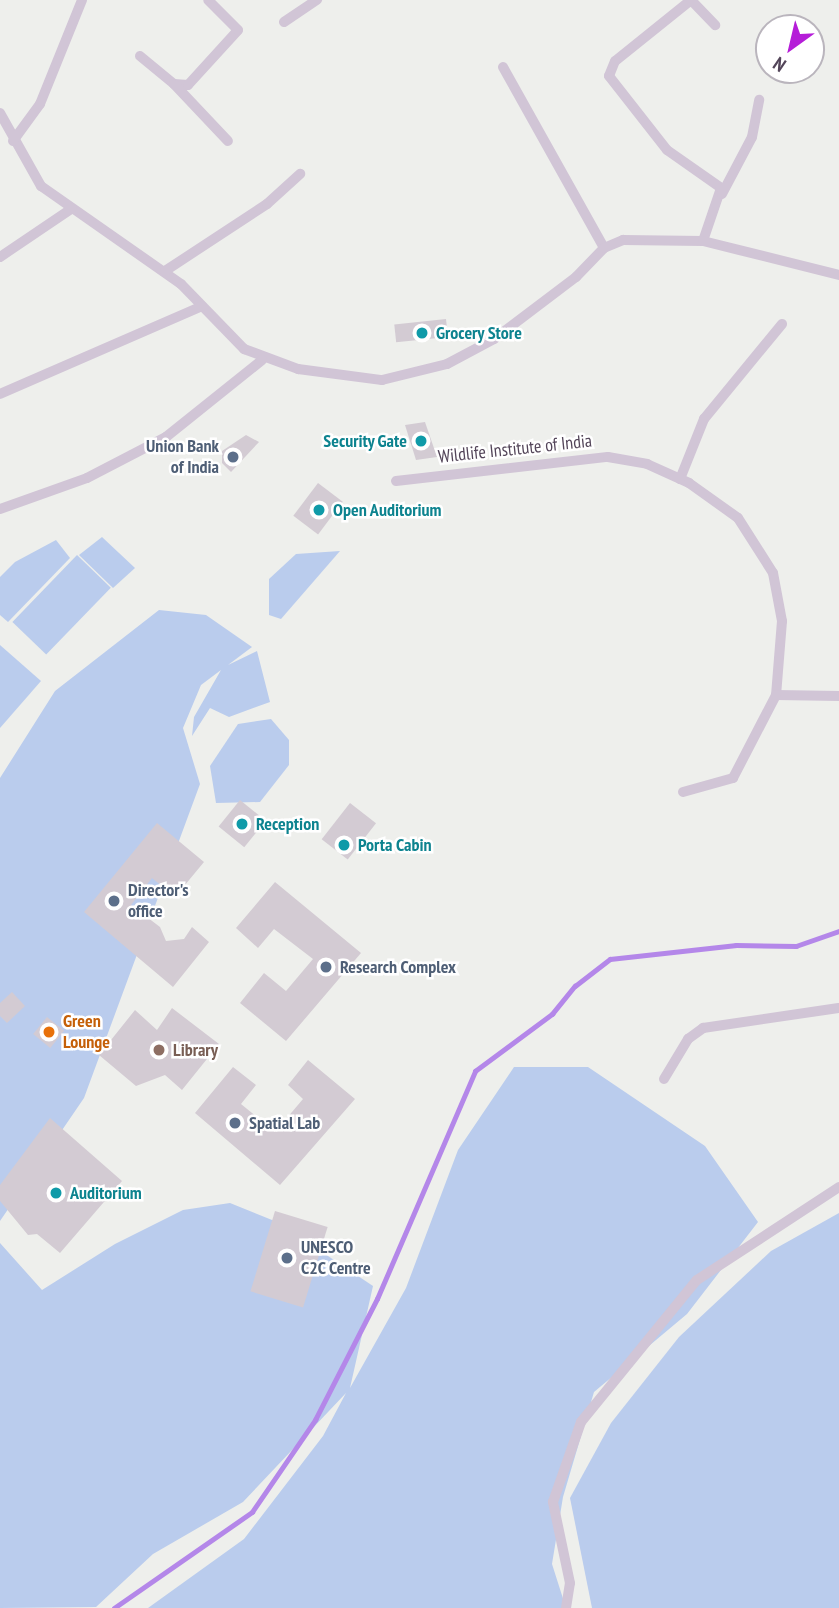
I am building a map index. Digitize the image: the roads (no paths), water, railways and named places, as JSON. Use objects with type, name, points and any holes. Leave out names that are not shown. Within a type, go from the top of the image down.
[{"type":"street","points":[[13,141],[40,104],[82,0]]},
{"type":"street","points":[[174,84],[188,85],[238,30],[208,0]]},
{"type":"street","points":[[284,22],[317,0]]},
{"type":"street","points":[[715,25],[691,0],[615,61],[609,76],[667,150],[718,184],[722,194]]},
{"type":"street","points":[[140,56],[174,84],[228,141]]},
{"type":"street","points":[[503,66],[604,248]]},
{"type":"street","points":[[703,241],[722,194],[752,137],[760,100]]},
{"type":"street","points":[[0,113],[28,172],[71,209],[165,271],[244,349],[262,360],[382,380],[447,364],[494,339],[576,277],[604,248],[648,236],[703,241],[839,275]]},
{"type":"street","points":[[165,271],[267,204],[300,174]]},
{"type":"street","points":[[0,257],[71,209]]},
{"type":"street","points":[[0,394],[202,306]]},
{"type":"street","points":[[680,479],[704,419],[782,324]]},
{"type":"street","points":[[0,509],[87,478],[166,437],[262,360]]},
{"type":"street","name":"Wildlife Institute of India","points":[[396,481],[608,457],[647,464],[680,479],[737,518],[774,573],[782,621],[776,695]]},
{"type":"street","points":[[683,792],[733,778],[776,695],[839,695]]},
{"type":"street","points":[[664,1079],[688,1039],[703,1028],[839,1008]]},
{"type":"street","points":[[566,1608],[570,1583],[553,1502],[581,1422],[697,1280],[839,1187]]},
{"type":"waterway","points":[[114,1608],[252,1512],[315,1420],[377,1299],[475,1071],[552,1014],[575,986],[610,959],[736,945],[796,946],[839,931]]},
{"type":"place","name":"Grocery Store","points":[[422,333]]},
{"type":"place","name":"Security Gate","points":[[421,441]]},
{"type":"place","name":"Union Bank of India","points":[[233,457]]},
{"type":"place","name":"Open Auditorium","points":[[319,510]]},
{"type":"place","name":"Reception","points":[[242,824]]},
{"type":"place","name":"Porta Cabin","points":[[344,845]]},
{"type":"place","name":"Director's office","points":[[114,901]]},
{"type":"place","name":"Research Complex","points":[[326,967]]},
{"type":"place","name":"Green Lounge","points":[[49,1032]]},
{"type":"place","name":"Library","points":[[159,1050]]},
{"type":"place","name":"Spatial Lab","points":[[235,1123]]},
{"type":"place","name":"Auditorium","points":[[56,1193]]},
{"type":"place","name":"UNESCO C2C Centre","points":[[287,1258]]}]
